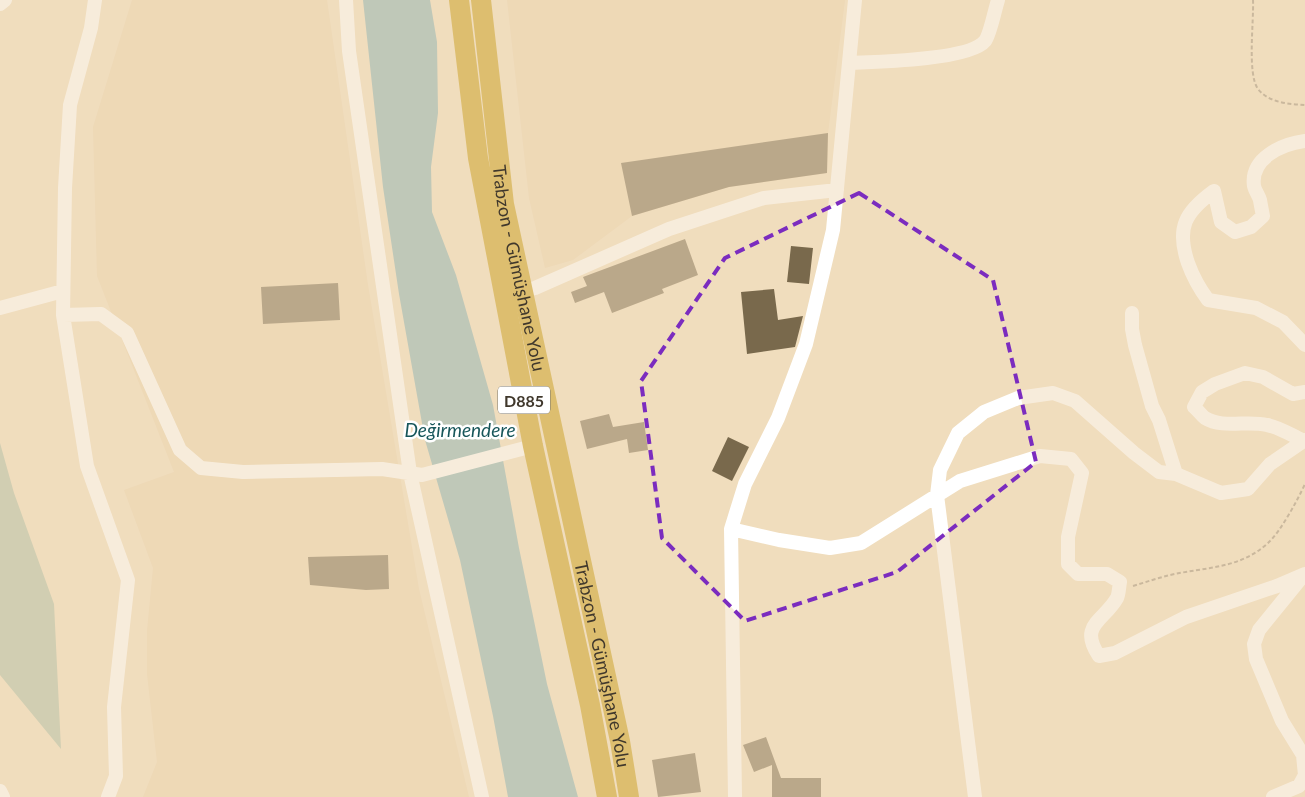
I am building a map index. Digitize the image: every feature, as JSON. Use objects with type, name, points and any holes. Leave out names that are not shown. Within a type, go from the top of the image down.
[{"type":"highway","name":"Trabzon - Gümüşhane Yolu","points":[[459,0],[478,158],[526,448],[586,686],[607,797]]},
{"type":"highway","name":"Trabzon - Gümüşhane Yolu","points":[[481,0],[504,204],[620,741],[629,797]]},
{"type":"street","points":[[0,4],[5,0]]},
{"type":"street","points":[[95,0],[91,28],[70,105],[65,188],[63,315],[87,466],[128,580],[114,708],[116,776],[108,797]]},
{"type":"street","points":[[346,0],[349,51],[416,474],[482,797]]},
{"type":"street","points":[[735,797],[731,530],[745,484],[778,418],[806,344],[833,230],[855,0]]},
{"type":"street","points":[[849,63],[905,62],[976,48],[986,40],[998,0]]},
{"type":"street","points":[[1305,141],[1295,142],[1279,148],[1265,157],[1255,170],[1254,186],[1260,200],[1263,216],[1251,227],[1235,232],[1221,222],[1214,191],[1201,200],[1191,212],[1183,227],[1182,243],[1198,287],[1208,300],[1256,308],[1283,322],[1305,345]]},
{"type":"street","points":[[523,291],[535,288],[669,230],[764,198],[837,190]]},
{"type":"street","points":[[0,308],[64,291]]},
{"type":"street","points":[[1132,313],[1135,345],[1152,406],[1159,420],[1176,474]]},
{"type":"street","points":[[63,315],[101,314],[127,333],[180,450],[201,468],[243,472],[382,469],[416,474],[526,448]]},
{"type":"street","points":[[1304,440],[1269,425],[1252,422],[1220,423],[1205,418],[1194,407],[1202,392],[1215,384],[1245,373],[1263,377],[1292,394],[1305,392]]},
{"type":"street","points":[[975,797],[937,495],[940,470],[958,433],[984,412],[1018,398],[1053,393],[1075,401],[1134,453],[1159,472],[1176,474],[1221,493],[1248,489],[1270,464],[1304,440]]},
{"type":"street","points":[[731,530],[830,548],[861,543],[960,481],[1040,456],[1071,459],[1082,473],[1068,537],[1068,564],[1078,574],[1107,574],[1120,582],[1118,597],[1092,627],[1091,644],[1099,656],[1115,653],[1186,616],[1277,586],[1305,574]]},
{"type":"street","points":[[1273,797],[1299,786],[1305,775],[1302,755],[1282,721],[1256,659],[1254,644],[1259,630],[1305,574]]},
{"type":"street","points":[[0,791],[3,797]]},
{"type":"path","points":[[1253,0],[1252,58],[1253,74],[1258,89],[1271,99],[1288,104],[1305,105]]},
{"type":"path","points":[[1118,597],[1132,586],[1172,575],[1223,567],[1251,554],[1269,543],[1294,508],[1305,484]]},
{"type":"highlighted area","points":[[859,193],[993,280],[1036,462],[897,572],[745,621],[662,538],[641,381],[725,258]]},
{"type":"shaded area","points":[[132,0],[327,0],[368,285],[419,589],[469,797],[143,797],[157,762],[147,674],[147,631],[153,568],[124,490],[174,472],[97,276],[93,127]]},
{"type":"shaded area","points":[[507,0],[845,0],[828,133],[827,173],[729,187],[632,216],[573,260],[545,268],[529,198]]},
{"type":"green space","points":[[0,443],[14,493],[54,604],[61,749],[0,675]]},
{"type":"water","name":"Değirmendere","points":[[363,0],[430,0],[437,42],[438,113],[431,167],[432,212],[456,275],[493,405],[519,548],[547,684],[578,797],[508,797],[460,560],[425,440],[399,294],[383,187]]},
{"type":"building","points":[[828,133],[827,173],[729,187],[632,216],[621,163]]},
{"type":"building","points":[[685,239],[698,275],[662,289],[664,293],[612,313],[604,292],[575,303],[571,292],[587,286],[583,277]]},
{"type":"building","points":[[791,246],[813,248],[809,284],[787,282]]},
{"type":"building","points":[[338,283],[340,320],[263,324],[261,287]]},
{"type":"building","points":[[774,289],[778,320],[803,316],[795,347],[747,354],[741,292]]},
{"type":"building","points":[[609,414],[613,427],[644,422],[648,450],[629,453],[627,439],[587,449],[580,421]]},
{"type":"building","points":[[728,437],[749,447],[732,481],[712,471]]},
{"type":"building","points":[[388,555],[389,589],[366,590],[310,585],[308,557]]},
{"type":"building","points":[[766,737],[781,778],[821,778],[821,797],[772,797],[772,765],[754,772],[743,745]]},
{"type":"building","points":[[695,753],[701,792],[658,797],[652,760]]}]
